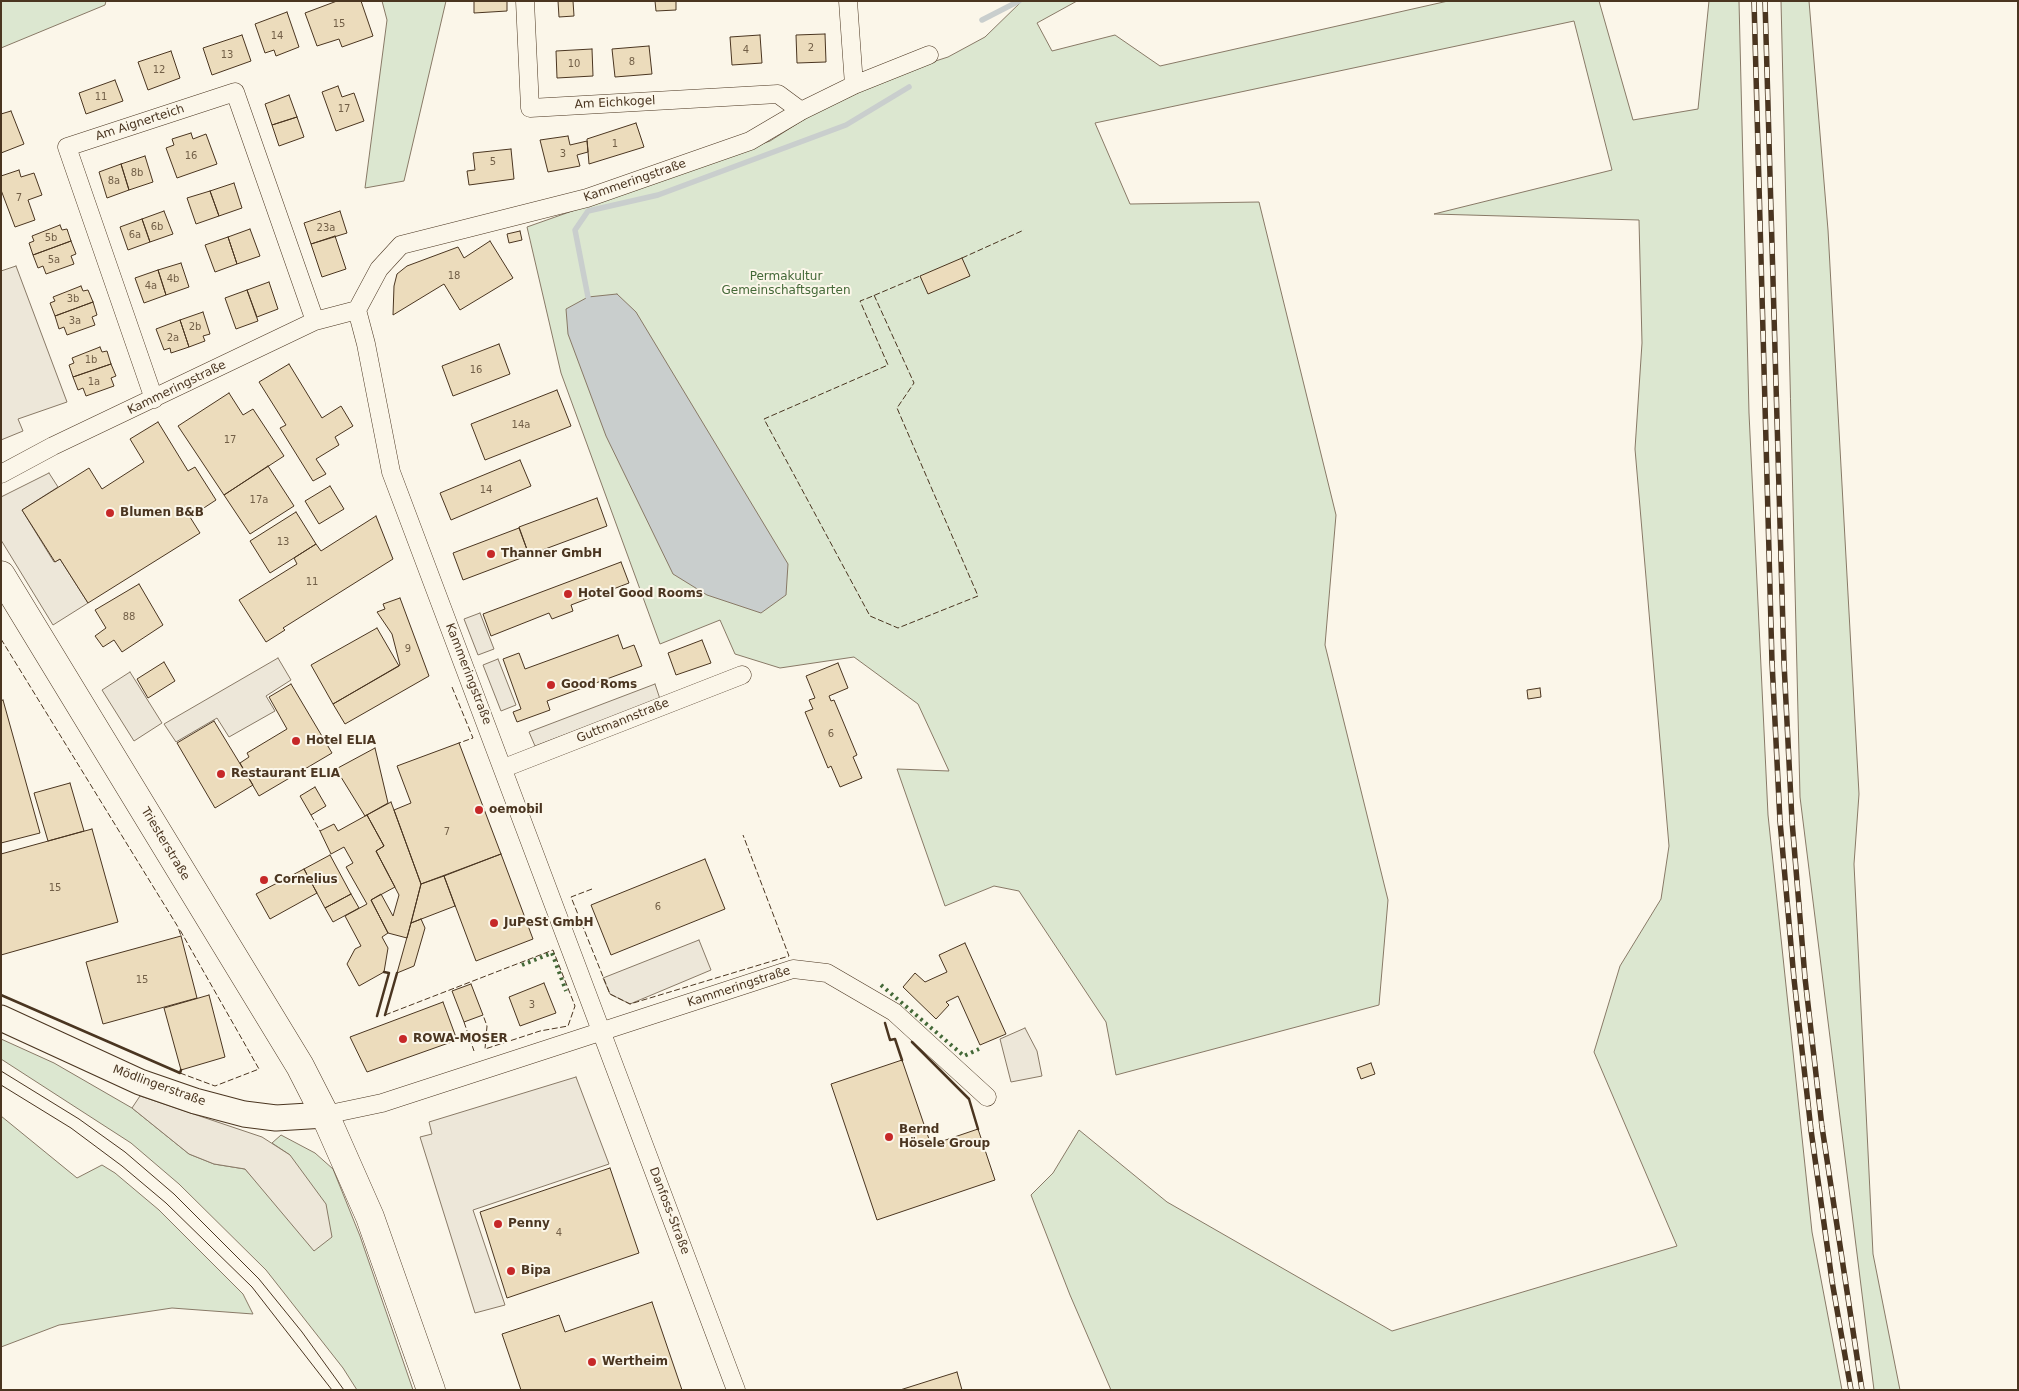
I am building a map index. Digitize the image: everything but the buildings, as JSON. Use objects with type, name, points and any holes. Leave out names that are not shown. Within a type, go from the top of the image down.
[{"type":"main road","name":"Triesterstraße","points":[[1,575],[300,1066],[325,1115],[370,1217],[431,1390]]},
{"type":"street","name":"Am Eichkogel","points":[[525,1],[530,108],[778,94],[801,111]]},
{"type":"street","points":[[848,1],[854,85]]},
{"type":"street","name":"Kammeringstraße","points":[[601,1032],[504,768],[391,472],[366,344],[357,310],[379,269],[401,245],[587,198],[750,141],[801,111],[854,85],[929,54]]},
{"type":"street","name":"Am Aignerteich","points":[[154,399],[67,147],[235,92],[315,321]]},
{"type":"street","name":"Kammeringstraße","points":[[1,474],[53,446],[315,321],[357,310]]},
{"type":"street","name":"Guttmannstraße","points":[[504,768],[742,675]]},
{"type":"street","name":"Kammeringstraße","points":[[325,1115],[382,1103],[793,969],[827,973],[894,1012],[987,1097]]},
{"type":"street","name":"Mödlingerstraße","points":[[1,1018],[140,1082],[195,1101],[244,1114],[276,1118],[325,1115]]},
{"type":"street","name":"Danfoss-Straße","points":[[601,1032],[736,1390]]},
{"type":"green space","points":[[1,1],[106,1],[105,5],[1,48]]},
{"type":"green space","points":[[382,1],[446,1],[404,181],[365,188],[387,20]]},
{"type":"green space","name":"Permakultur Gemeinschaftsgarten","points":[[1022,1],[1077,1],[1037,23],[1052,51],[1115,35],[1160,66],[1448,1],[1599,1],[1633,120],[1698,109],[1709,1],[1739,1],[1749,413],[1768,815],[1812,1232],[1842,1390],[1111,1390],[1070,1295],[1031,1195],[1053,1173],[1079,1130],[1167,1202],[1392,1331],[1677,1246],[1594,1052],[1620,966],[1661,899],[1669,846],[1635,449],[1642,343],[1639,220],[1434,214],[1612,170],[1574,21],[1095,123],[1130,204],[1259,202],[1336,515],[1325,645],[1388,900],[1379,1005],[1116,1075],[1106,1022],[1019,891],[994,886],[945,906],[897,769],[949,771],[918,704],[854,657],[780,668],[735,654],[720,620],[660,644],[561,373],[527,227],[770,141],[806,118],[898,73],[948,57],[985,37]]},
{"type":"green space","points":[[1781,1],[1809,1],[1828,230],[1859,794],[1854,864],[1873,1254],[1900,1390],[1874,1390],[1800,797]]},
{"type":"green space","points":[[1,1039],[54,1063],[132,1108],[189,1154],[214,1164],[245,1169],[267,1193],[290,1155],[272,1143],[281,1135],[315,1153],[333,1169],[360,1236],[413,1390],[357,1390],[343,1368],[266,1270],[179,1184],[131,1143],[1,1059]]},
{"type":"green space","points":[[1,1116],[77,1178],[102,1165],[115,1173],[159,1210],[243,1294],[253,1314],[172,1308],[59,1325],[1,1347]]},
{"type":"shaded area","points":[[16,266],[67,402],[18,419],[23,431],[1,440],[1,271]]},
{"type":"shaded area","points":[[617,294],[636,312],[788,564],[786,595],[761,613],[707,595],[673,574],[606,436],[568,334],[566,309],[588,297]]},
{"type":"shaded area","points":[[49,473],[58,487],[22,510],[54,562],[60,559],[88,603],[53,625],[1,540],[1,497]]},
{"type":"shaded area","points":[[480,613],[494,649],[478,655],[464,619]]},
{"type":"shaded area","points":[[278,658],[291,680],[266,696],[275,711],[229,737],[217,718],[176,742],[164,724]]},
{"type":"shaded area","points":[[498,659],[516,705],[501,711],[483,665]]},
{"type":"shaded area","points":[[130,672],[162,723],[134,741],[102,690]]},
{"type":"shaded area","points":[[655,684],[660,699],[535,746],[529,732]]},
{"type":"shaded area","points":[[699,940],[711,970],[630,1004],[610,994],[603,978]]},
{"type":"shaded area","points":[[1025,1028],[1037,1051],[1042,1076],[1011,1082],[1000,1039]]},
{"type":"shaded area","points":[[576,1077],[609,1164],[473,1210],[505,1305],[475,1313],[420,1137],[432,1134],[429,1122]]},
{"type":"shaded area","points":[[140,1096],[262,1137],[290,1155],[326,1204],[332,1237],[314,1251],[245,1169],[214,1164],[189,1154],[132,1108]]},
{"type":"waterway","points":[[982,20],[1019,1]]},
{"type":"waterway","points":[[588,297],[575,230],[588,211],[658,195],[846,125],[909,87]]},
{"type":"tram line","points":[[1,1071],[79,1119],[125,1152],[174,1194],[259,1279],[302,1332],[344,1390]]},
{"type":"tram line","points":[[1,1085],[71,1128],[122,1166],[166,1203],[252,1287],[332,1390]]},
{"type":"railway","points":[[1754,1],[1772,662],[1780,821],[1794,979],[1811,1130],[1832,1281],[1851,1390]]},
{"type":"railway","points":[[1765,1],[1784,663],[1792,821],[1805,978],[1822,1127],[1862,1390]]},
{"type":"hedge","points":[[522,965],[552,953],[566,991]]},
{"type":"hedge","points":[[881,985],[964,1056],[979,1049]]},
{"type":"fence","points":[[962,258],[1024,230]]},
{"type":"fence","points":[[874,295],[914,383],[897,408],[978,596],[898,628],[870,616],[764,419],[888,365],[860,301],[868,298],[920,276]]},
{"type":"fence","points":[[1,639],[178,927],[181,936]]},
{"type":"fence","points":[[452,687],[473,738],[459,743]]},
{"type":"fence","points":[[311,815],[320,831]]},
{"type":"fence","points":[[592,889],[571,897],[610,994],[630,1004],[789,956],[743,835]]},
{"type":"fence","points":[[180,930],[259,1069],[215,1086],[180,1073]]},
{"type":"fence","points":[[385,1015],[553,950],[575,1006],[568,1026],[540,1031],[485,1049],[487,1026],[483,1015]]},
{"type":"fence","points":[[464,1022],[474,1051]]},
{"type":"fence","points":[[457,1040],[469,1036]]},
{"type":"wall","points":[[377,1016],[389,973],[384,972]]},
{"type":"wall","points":[[385,1015],[397,973]]},
{"type":"wall","points":[[1,995],[180,1073],[181,1070]]},
{"type":"wall","points":[[885,1023],[890,1040],[895,1039],[902,1060]]},
{"type":"wall","points":[[912,1042],[969,1099],[978,1129]]},
{"type":"place","name":"Blumen B&B","points":[[110,513]]},
{"type":"place","name":"Thanner GmbH","points":[[491,554]]},
{"type":"place","name":"Hotel Good Rooms","points":[[568,594]]},
{"type":"place","name":"Good Roms","points":[[551,685]]},
{"type":"place","name":"Hotel ELIA","points":[[296,741]]},
{"type":"place","name":"Restaurant ELIA","points":[[221,774]]},
{"type":"place","name":"oemobil","points":[[479,810]]},
{"type":"place","name":"Cornelius","points":[[264,880]]},
{"type":"place","name":"JuPeSt GmbH","points":[[494,923]]},
{"type":"place","name":"ROWA-MOSER","points":[[403,1039]]},
{"type":"place","name":"Bernd Hösele Group","points":[[889,1137]]},
{"type":"place","name":"Penny","points":[[498,1224]]},
{"type":"place","name":"Bipa","points":[[511,1271]]},
{"type":"place","name":"Wertheim","points":[[592,1362]]}]
